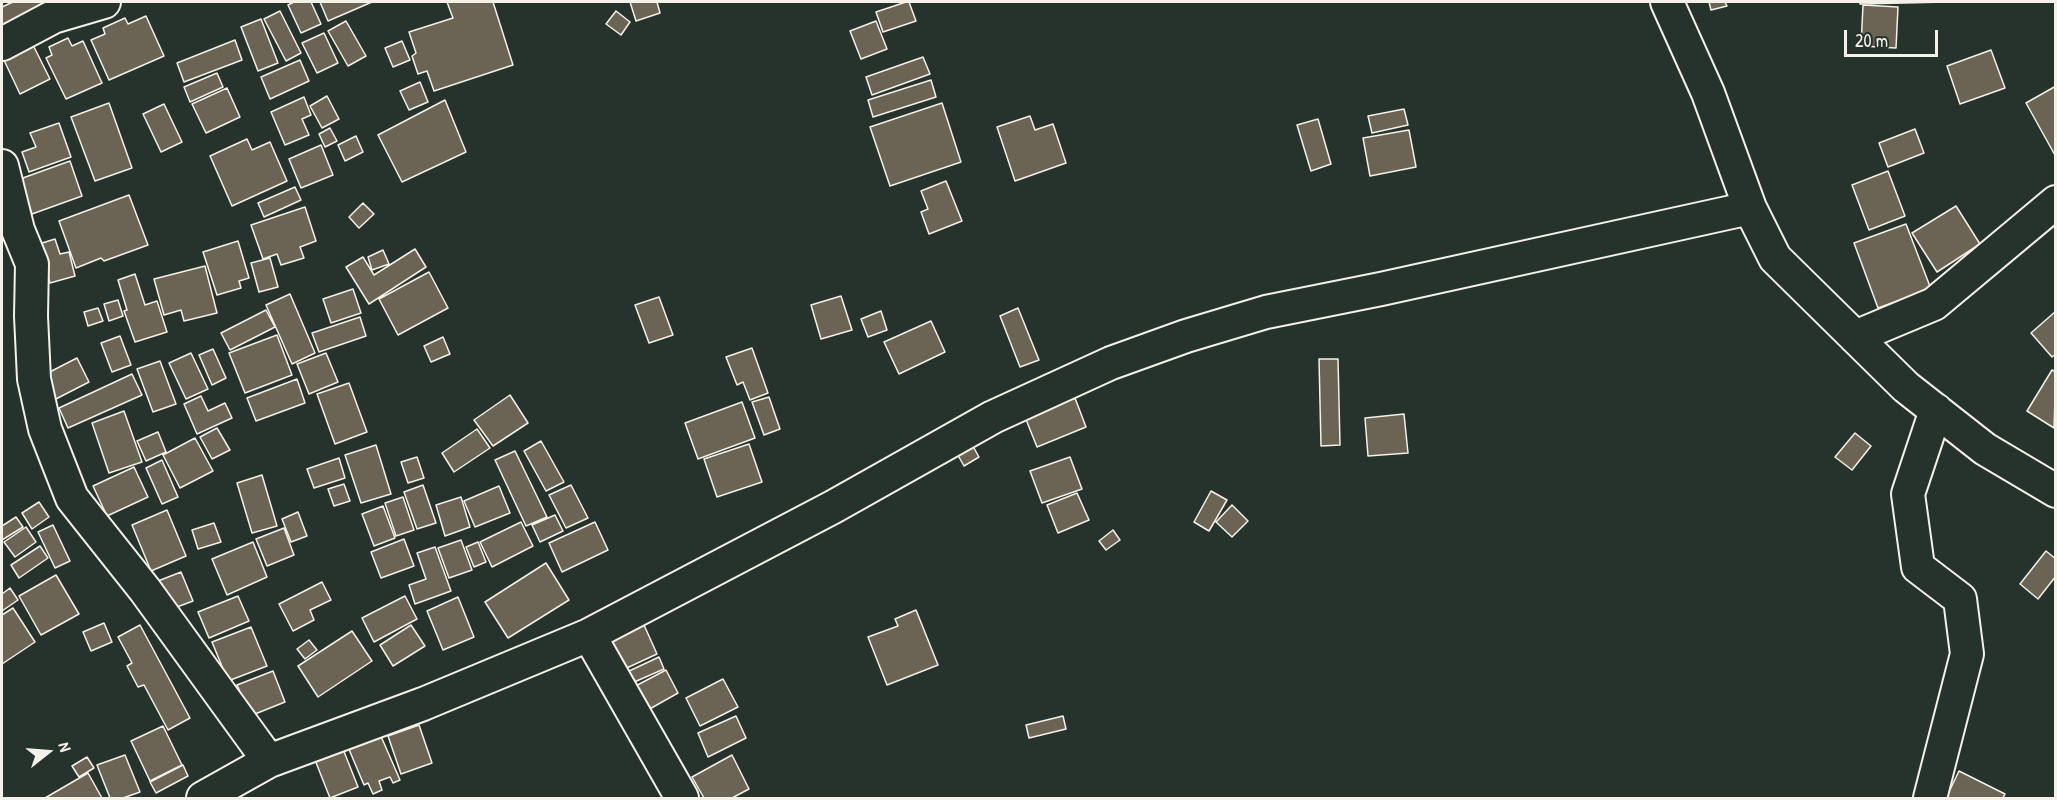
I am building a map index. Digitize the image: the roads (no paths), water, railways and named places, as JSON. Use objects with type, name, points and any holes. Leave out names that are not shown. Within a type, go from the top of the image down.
[{"type":"street","points":[[2,44],[53,17],[104,2]]},
{"type":"street","points":[[1667,2],[1708,93],[1750,208],[1775,258],[1906,387],[1985,449],[2055,491]]},
{"type":"street","points":[[2,166],[18,230],[32,264],[31,316],[34,379],[45,429],[72,498],[145,590],[268,761]]},
{"type":"street","points":[[1856,337],[1934,304],[2055,202]]},
{"type":"street","points":[[203,798],[268,761],[423,704],[589,635],[832,507],[993,417],[1122,359],[1186,336],[1266,312],[1392,287],[1750,208]]},
{"type":"street","points":[[1930,798],[1967,654],[1960,599],[1918,567],[1908,494],[1936,410]]},
{"type":"street","points":[[589,635],[682,798]]}]
